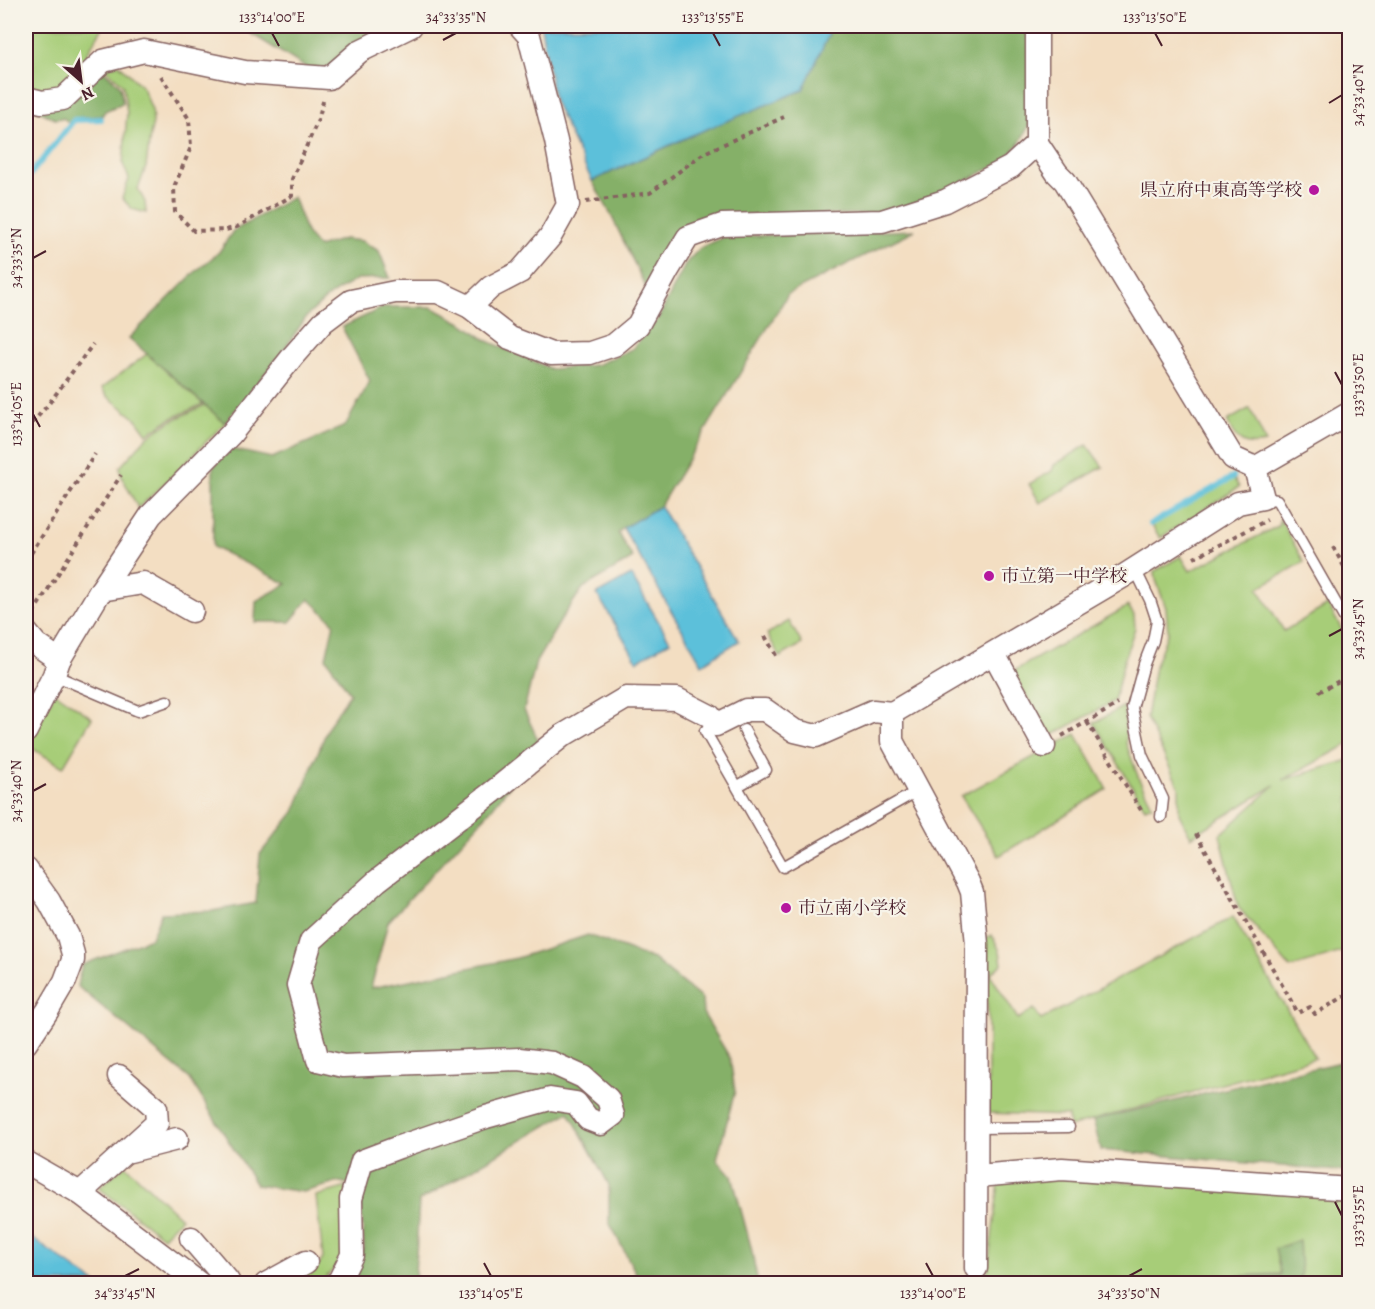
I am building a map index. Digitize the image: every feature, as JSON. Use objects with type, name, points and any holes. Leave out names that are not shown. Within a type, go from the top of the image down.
[{"type":"street","points":[[26,98],[42,102],[63,99],[103,62],[144,51],[245,72],[329,78],[360,51],[411,26]]},
{"type":"street","points":[[470,307],[491,287],[520,272],[550,237],[568,205],[556,141],[529,36],[520,26]]},
{"type":"street","points":[[1037,26],[1037,143],[1065,182],[1233,458],[1255,468]]},
{"type":"street","points":[[26,731],[57,667],[101,590],[151,515],[231,435],[323,322],[351,300],[395,292],[438,292],[470,307],[510,338],[551,354],[590,353],[614,345],[638,325],[688,237],[722,225],[882,221],[945,201],[1011,167],[1037,143]]},
{"type":"street","points":[[1255,468],[1350,413]]},
{"type":"street","points":[[335,1284],[339,1281],[352,1255],[351,1199],[362,1161],[486,1117],[550,1099],[576,1103],[588,1119],[601,1124],[613,1115],[608,1099],[583,1077],[552,1063],[519,1059],[343,1066],[318,1060],[298,985],[311,941],[378,881],[562,736],[626,698],[677,699],[710,716],[716,725],[746,710],[765,710],[795,731],[816,736],[873,711],[892,714],[1135,569],[1238,502],[1266,509],[1255,468]]},
{"type":"street","points":[[101,590],[143,583],[192,611]]},
{"type":"street","points":[[29,624],[36,644],[57,667]]},
{"type":"street","points":[[994,654],[1049,744]]},
{"type":"street","points":[[892,714],[892,741],[972,892],[977,944],[976,1268]]},
{"type":"street","points":[[26,868],[68,936],[73,954],[65,981],[26,1043]]},
{"type":"street","points":[[80,1193],[157,1123],[156,1108],[118,1076]]},
{"type":"street","points":[[125,1152],[177,1139]]},
{"type":"street","points":[[26,1162],[80,1193],[200,1284]]},
{"type":"street","points":[[977,1176],[1062,1169],[1350,1189]]},
{"type":"street","points":[[191,1238],[228,1283]]},
{"type":"street","points":[[262,1278],[306,1262]]},
{"type":"lane","points":[[1266,509],[1277,500],[1350,628]]},
{"type":"lane","points":[[1135,569],[1157,621],[1132,708],[1142,755],[1163,799],[1161,817]]},
{"type":"lane","points":[[57,667],[138,711],[167,701]]},
{"type":"lane","points":[[716,725],[705,731],[783,867],[919,790]]},
{"type":"lane","points":[[738,786],[766,770],[744,730]]},
{"type":"lane","points":[[976,1128],[1069,1126]]},
{"type":"path","points":[[144,51],[189,119],[191,147],[174,187],[176,212],[194,231],[226,230],[237,227],[292,196],[291,179],[318,120],[325,92]]},
{"type":"path","points":[[568,205],[650,193],[704,153],[784,117]]},
{"type":"path","points":[[26,430],[47,406],[93,344]]},
{"type":"path","points":[[26,561],[95,454]]},
{"type":"path","points":[[29,624],[121,475]]},
{"type":"path","points":[[1185,563],[1266,509]]},
{"type":"path","points":[[1333,547],[1350,577]]},
{"type":"path","points":[[765,636],[778,659]]},
{"type":"path","points":[[1319,692],[1350,675]]},
{"type":"path","points":[[1049,744],[1120,704],[1120,695]]},
{"type":"path","points":[[1087,722],[1141,810]]},
{"type":"path","points":[[1196,834],[1298,1014],[1310,1007],[1315,1014],[1350,993]]},
{"type":"path","points":[[1345,951],[1350,959]]},
{"type":"green space","points":[[26,26],[104,26],[87,53],[91,65],[60,94],[26,94]]},
{"type":"green space","points":[[239,26],[399,26],[330,66],[311,71]]},
{"type":"green space","points":[[824,26],[1031,26],[1037,111],[1019,144],[1003,162],[942,193],[885,214],[716,215],[649,294],[592,181],[690,136],[829,34]]},
{"type":"green space","points":[[119,64],[143,88],[152,110],[153,123],[146,167],[138,189],[145,202],[146,213],[132,209],[122,198],[129,179],[123,164],[127,113],[123,85],[105,68]]},
{"type":"green space","points":[[103,70],[120,86],[123,103],[105,111],[102,116],[73,118],[69,123],[63,118],[55,119],[35,109]]},
{"type":"green space","points":[[293,197],[307,234],[318,247],[344,239],[362,241],[379,251],[390,278],[357,279],[329,296],[307,316],[281,354],[225,423],[129,338],[194,273],[219,252],[233,231]]},
{"type":"green space","points":[[915,230],[788,294],[660,506],[618,533],[633,558],[583,588],[564,615],[536,662],[524,710],[540,744],[535,754],[488,813],[388,922],[371,988],[517,958],[588,935],[653,959],[702,999],[703,1013],[730,1058],[735,1091],[717,1159],[732,1176],[758,1283],[641,1283],[609,1222],[609,1185],[569,1112],[419,1201],[415,1275],[420,1283],[340,1283],[339,1281],[364,1249],[360,1187],[340,1182],[303,1192],[256,1185],[190,1079],[77,986],[82,965],[151,938],[161,913],[212,911],[256,903],[260,854],[294,812],[329,725],[350,693],[326,658],[334,623],[309,599],[290,622],[255,622],[256,601],[287,584],[213,547],[213,467],[231,449],[272,458],[345,426],[370,381],[342,327],[384,307],[432,307],[488,341],[551,369],[596,365],[632,349],[658,319],[686,263],[700,248],[724,237]]},
{"type":"green space","points":[[147,354],[203,404],[170,419],[147,434],[136,419],[106,395],[102,388]]},
{"type":"green space","points":[[205,405],[225,423],[138,508],[121,475],[120,467],[147,437],[171,421]]},
{"type":"green space","points":[[1250,408],[1266,443],[1246,444],[1237,438],[1227,421]]},
{"type":"green space","points":[[1087,445],[1103,467],[1040,503],[1029,484],[1052,471],[1054,465]]},
{"type":"green space","points":[[1233,477],[1239,487],[1160,538],[1151,524]]},
{"type":"green space","points":[[1280,519],[1304,562],[1258,588],[1284,631],[1328,605],[1349,642],[1349,744],[1283,780],[1349,760],[1349,951],[1290,968],[1238,907],[1220,835],[1275,785],[1191,837],[1179,814],[1179,787],[1146,718],[1155,666],[1168,632],[1166,608],[1155,571],[1181,556],[1190,571],[1278,526]]},
{"type":"green space","points":[[1128,606],[1134,615],[1135,628],[1114,701],[1051,736],[1012,672]]},
{"type":"green space","points":[[789,621],[802,644],[780,657],[767,634]]},
{"type":"green space","points":[[55,692],[92,718],[63,767],[28,746]]},
{"type":"green space","points":[[1124,706],[1126,743],[1139,779],[1152,805],[1145,808],[1094,723]]},
{"type":"green space","points":[[1076,734],[1107,789],[999,856],[961,796]]},
{"type":"green space","points":[[1233,917],[1315,1058],[1069,1127],[1068,1116],[988,1113],[988,1015],[982,941],[992,935],[1000,951],[1002,964],[990,974],[1018,1019],[1034,1009],[1041,1020]]},
{"type":"green space","points":[[1349,1060],[1349,1172],[1101,1150],[1093,1120]]},
{"type":"green space","points":[[125,1165],[181,1218],[163,1237],[99,1188]]},
{"type":"green space","points":[[1000,1174],[1349,1195],[1349,1279],[1334,1283],[1299,1283],[1301,1273],[1238,1276],[1238,1283],[986,1284]]},
{"type":"green space","points":[[347,1187],[345,1258],[320,1283],[280,1284],[318,1267],[323,1258],[316,1196]]},
{"type":"green space","points":[[1299,1240],[1301,1273],[1299,1283],[1238,1283],[1238,1276],[1281,1275],[1275,1249]]},
{"type":"water","points":[[541,26],[824,26],[829,34],[803,90],[690,136],[592,181],[554,101]]},
{"type":"water","points":[[660,506],[739,641],[702,664],[623,528]]},
{"type":"water","points":[[631,575],[670,641],[637,661],[597,594]]},
{"type":"water","points":[[26,1234],[95,1283],[26,1283]]},
{"type":"waterway","points":[[26,180],[74,120],[101,119]]},
{"type":"waterway","points":[[1151,524],[1233,477]]},
{"type":"place","name":"県立府中東高等学校","points":[[1314,190]]},
{"type":"place","name":"市立第一中学校","points":[[989,576]]},
{"type":"place","name":"市立南小学校","points":[[786,908]]}]
